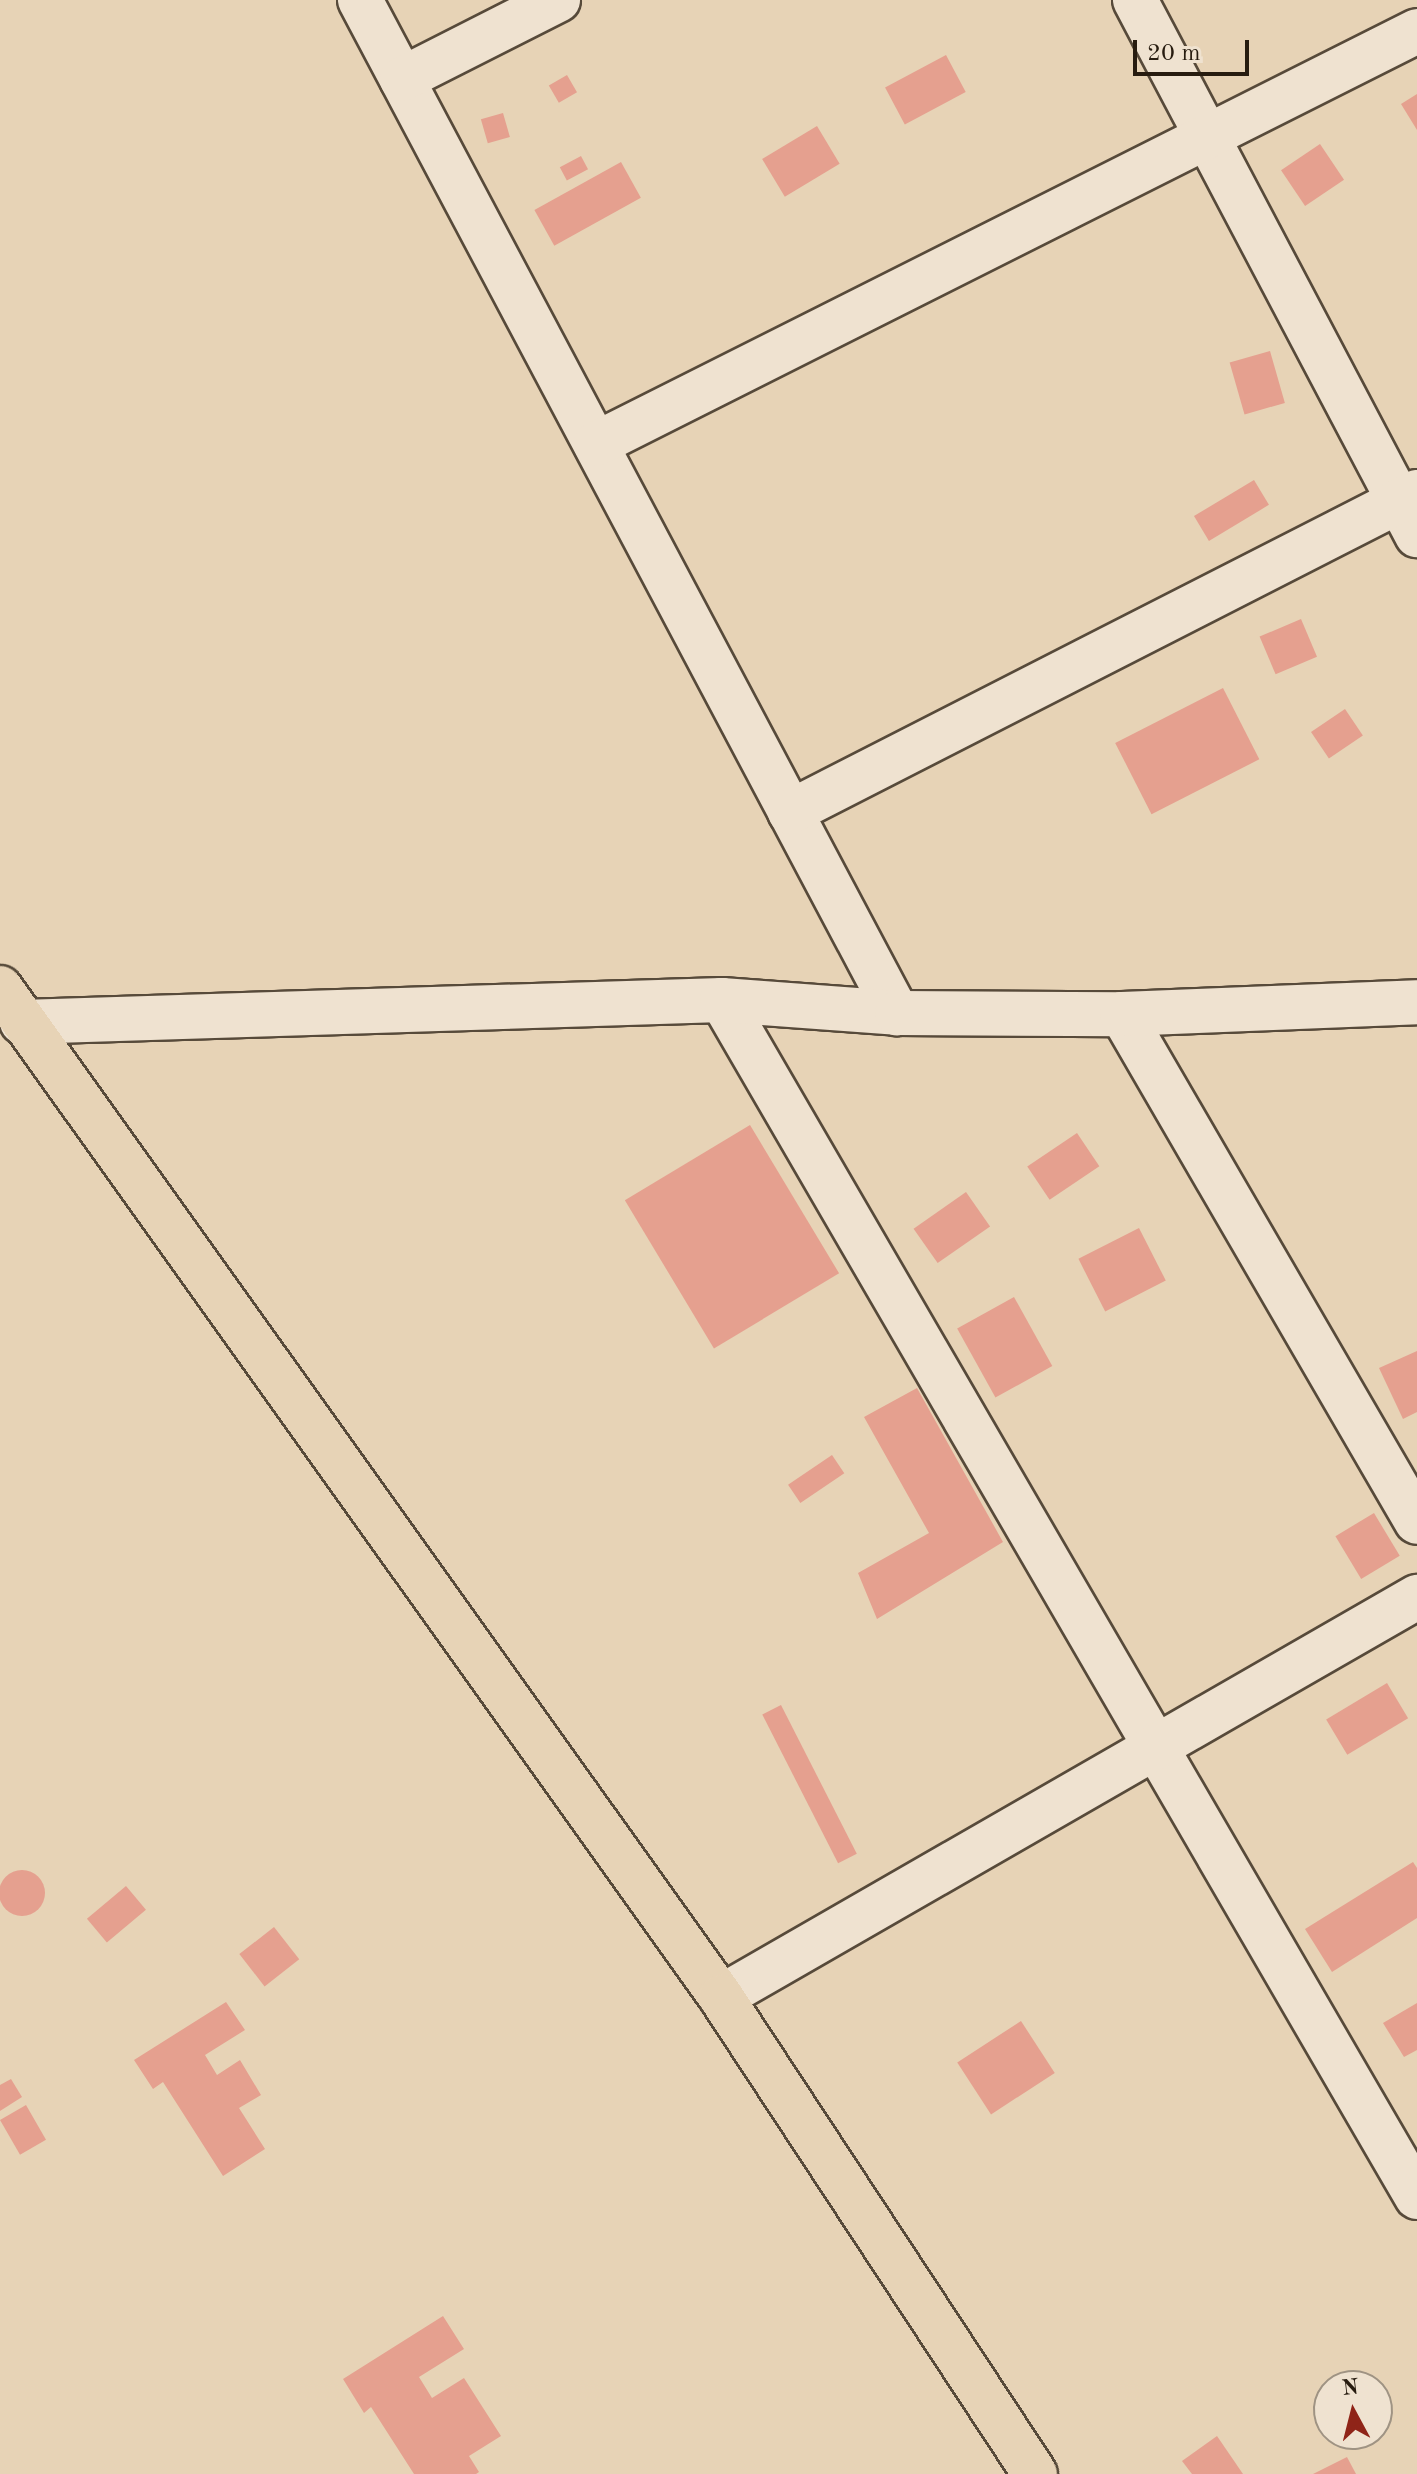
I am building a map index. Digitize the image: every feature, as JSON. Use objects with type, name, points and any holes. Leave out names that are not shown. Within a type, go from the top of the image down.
[{"type":"main road","points":[[11,1005],[721,1997],[1035,2474]]},
{"type":"street","points":[[360,0],[897,1013]]},
{"type":"street","points":[[402,79],[558,0]]},
{"type":"street","points":[[790,812],[1411,509],[1135,0]]},
{"type":"street","points":[[596,444],[1417,31]]},
{"type":"street","points":[[722,1000],[1417,2197]]},
{"type":"street","points":[[11,1005],[722,1000],[897,1013],[1122,1014],[1417,1002]]},
{"type":"street","points":[[1122,1014],[1417,1522]]},
{"type":"street","points":[[721,1997],[1417,1597]]},
{"type":"building","points":[[946,55],[966,92],[905,124],[885,87]]},
{"type":"building","points":[[567,75],[577,92],[559,103],[549,86]]},
{"type":"building","points":[[1417,94],[1417,130],[1401,104]]},
{"type":"building","points":[[503,113],[510,137],[488,143],[481,119]]},
{"type":"building","points":[[817,126],[840,164],[785,197],[762,159]]},
{"type":"building","points":[[1320,144],[1344,180],[1305,206],[1281,170]]},
{"type":"building","points":[[581,156],[588,169],[567,181],[560,167]]},
{"type":"building","points":[[621,162],[641,198],[554,246],[534,210]]},
{"type":"building","points":[[1270,351],[1285,403],[1245,414],[1230,363]]},
{"type":"building","points":[[1254,480],[1269,505],[1209,541],[1194,516]]},
{"type":"building","points":[[1301,619],[1317,657],[1276,674],[1260,637]]},
{"type":"building","points":[[1223,688],[1259,759],[1152,814],[1115,743]]},
{"type":"building","points":[[1345,709],[1363,736],[1329,758],[1311,732]]},
{"type":"building","points":[[750,1125],[839,1273],[714,1348],[625,1200]]},
{"type":"building","points":[[1077,1133],[1099,1166],[1050,1200],[1027,1167]]},
{"type":"building","points":[[966,1192],[990,1226],[938,1263],[914,1229]]},
{"type":"building","points":[[1139,1228],[1166,1281],[1105,1311],[1078,1259]]},
{"type":"building","points":[[1014,1297],[1052,1366],[995,1398],[957,1329]]},
{"type":"building","points":[[1417,1351],[1417,1412],[1403,1419],[1379,1368]]},
{"type":"building","points":[[917,1388],[1003,1542],[877,1619],[858,1573],[929,1533],[864,1417]]},
{"type":"building","points":[[832,1455],[844,1473],[800,1503],[788,1485]]},
{"type":"building","points":[[1374,1513],[1400,1556],[1361,1579],[1335,1536]]},
{"type":"building","points":[[1387,1683],[1408,1718],[1347,1755],[1326,1720]]},
{"type":"building","points":[[781,1705],[857,1854],[838,1863],[762,1715]]},
{"type":"building","points":[[1413,1862],[1417,1868],[1417,1918],[1332,1972],[1305,1929]]},
{"type":"building","points":[[22,1870],[38,1877],[45,1893],[38,1909],[22,1916],[6,1909],[-1,1893],[6,1877]]},
{"type":"building","points":[[126,1886],[146,1910],[107,1943],[87,1919]]},
{"type":"building","points":[[274,1927],[299,1959],[265,1986],[239,1954]]},
{"type":"building","points":[[226,2002],[245,2030],[205,2055],[217,2075],[240,2060],[261,2095],[239,2108],[265,2149],[223,2176],[163,2082],[153,2089],[134,2060]]},
{"type":"building","points":[[1417,2003],[1417,2050],[1404,2057],[1383,2023]]},
{"type":"building","points":[[1021,2021],[1055,2073],[991,2114],[957,2062]]},
{"type":"building","points":[[11,2079],[22,2097],[0,2111],[0,2085]]},
{"type":"building","points":[[26,2105],[46,2140],[20,2155],[0,2120]]},
{"type":"building","points":[[443,2316],[464,2349],[419,2377],[432,2398],[464,2378],[501,2436],[469,2456],[479,2472],[476,2474],[414,2474],[371,2407],[364,2413],[343,2379]]},
{"type":"building","points":[[1217,2436],[1243,2474],[1192,2474],[1182,2461]]},
{"type":"building","points":[[1347,2457],[1356,2474],[1313,2474]]}]
